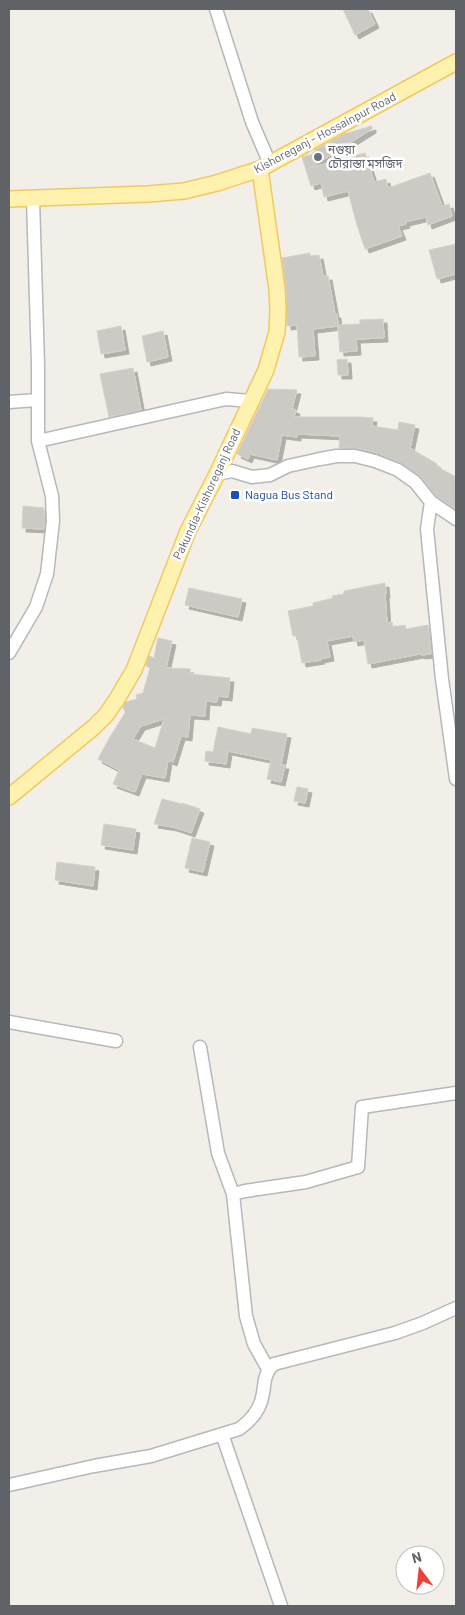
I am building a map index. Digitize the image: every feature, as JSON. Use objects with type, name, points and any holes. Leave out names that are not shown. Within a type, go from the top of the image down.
[{"type":"main road","name":"Kishoreganj - Hossainpur Road","points":[[9,199],[184,191],[217,183],[265,166],[456,62]]},
{"type":"main road","name":"Pakundia-Kishoreganj Road","points":[[9,797],[94,728],[117,699],[134,670],[188,531],[266,370],[277,332],[278,310],[265,166]]},
{"type":"street","points":[[216,9],[265,166]]},
{"type":"street","points":[[9,653],[36,607],[46,574],[53,521],[52,496],[38,440],[38,364],[33,199]]},
{"type":"street","points":[[38,440],[226,399],[250,401]]},
{"type":"street","points":[[9,402],[37,400]]},
{"type":"street","points":[[217,474],[232,471],[252,477],[270,475],[288,466],[320,458],[355,456],[376,461],[398,470],[415,482],[431,502],[456,519]]},
{"type":"street","points":[[431,502],[427,529],[442,679],[456,779]]},
{"type":"street","points":[[9,1022],[116,1041]]},
{"type":"street","points":[[200,1048],[218,1153],[233,1194],[246,1316],[254,1344],[268,1369]]},
{"type":"street","points":[[233,1194],[306,1182],[358,1167],[362,1107],[456,1093]]},
{"type":"street","points":[[9,1485],[151,1456],[240,1429],[251,1421],[256,1413],[263,1394],[264,1380],[268,1369],[274,1364],[395,1333],[456,1308]]},
{"type":"street","points":[[222,1434],[281,1606]]},
{"type":"building","points":[[343,9],[368,9],[375,24],[355,35]]},
{"type":"building","points":[[372,126],[372,129],[310,168],[365,153],[374,182],[386,179],[388,188],[430,173],[442,206],[449,204],[452,216],[428,225],[426,217],[405,222],[406,224],[398,226],[402,236],[365,249],[348,191],[324,197],[321,183],[311,186],[302,157],[313,154],[313,152],[316,152],[315,150],[344,134]]},
{"type":"building","points":[[456,244],[456,274],[437,279],[429,250]]},
{"type":"building","points":[[310,253],[310,256],[319,255],[323,276],[328,276],[338,325],[360,324],[360,320],[383,319],[384,338],[356,339],[357,351],[340,352],[338,326],[313,329],[315,356],[299,357],[297,325],[287,326],[286,288],[282,258]]},
{"type":"building","points":[[121,326],[125,350],[101,354],[97,331]]},
{"type":"building","points":[[163,331],[168,357],[147,362],[142,336]]},
{"type":"building","points":[[347,359],[348,375],[338,375],[337,360]]},
{"type":"building","points":[[133,368],[141,410],[109,417],[100,374]]},
{"type":"building","points":[[268,389],[297,390],[292,409],[296,410],[294,417],[373,418],[372,426],[398,430],[399,422],[415,425],[410,448],[456,477],[456,509],[436,496],[420,476],[401,463],[378,453],[357,448],[339,448],[340,436],[297,434],[297,437],[282,435],[277,460],[250,454],[248,459],[237,454]]},
{"type":"building","points":[[23,506],[44,508],[44,529],[22,528]]},
{"type":"building","points":[[385,583],[387,623],[392,622],[393,627],[405,625],[406,629],[428,625],[431,654],[420,654],[368,664],[364,640],[354,642],[353,636],[327,641],[330,657],[302,663],[297,636],[293,636],[288,611],[313,606],[313,603],[344,594],[344,591]]},
{"type":"building","points":[[189,588],[242,599],[238,617],[185,605]]},
{"type":"building","points":[[158,638],[172,641],[166,668],[190,669],[190,674],[230,678],[228,697],[218,696],[217,702],[206,701],[205,716],[190,715],[188,737],[181,736],[173,762],[168,760],[165,778],[142,774],[135,792],[113,784],[119,770],[98,759],[125,713],[123,706],[126,702],[137,699],[136,695],[143,693],[150,668],[146,666],[149,656],[154,658]],"holes":[[[164,719],[155,748],[133,739],[141,726]]]},
{"type":"building","points":[[218,727],[251,734],[252,728],[287,734],[281,765],[285,765],[281,782],[267,779],[271,760],[228,751],[226,764],[205,761],[206,751],[213,752]]},
{"type":"building","points":[[297,787],[308,789],[305,803],[294,801]]},
{"type":"building","points":[[162,799],[200,809],[191,833],[173,827],[154,824]]},
{"type":"building","points":[[104,824],[136,829],[133,850],[101,845]]},
{"type":"building","points":[[192,838],[210,842],[203,872],[185,868]]},
{"type":"building","points":[[57,862],[95,867],[93,886],[55,880]]},
{"type":"place","name":"নগুয়া চৌরাস্তা মসজিদ","points":[[318,157]]},
{"type":"place","name":"Nagua Bus Stand","points":[[235,495]]}]
